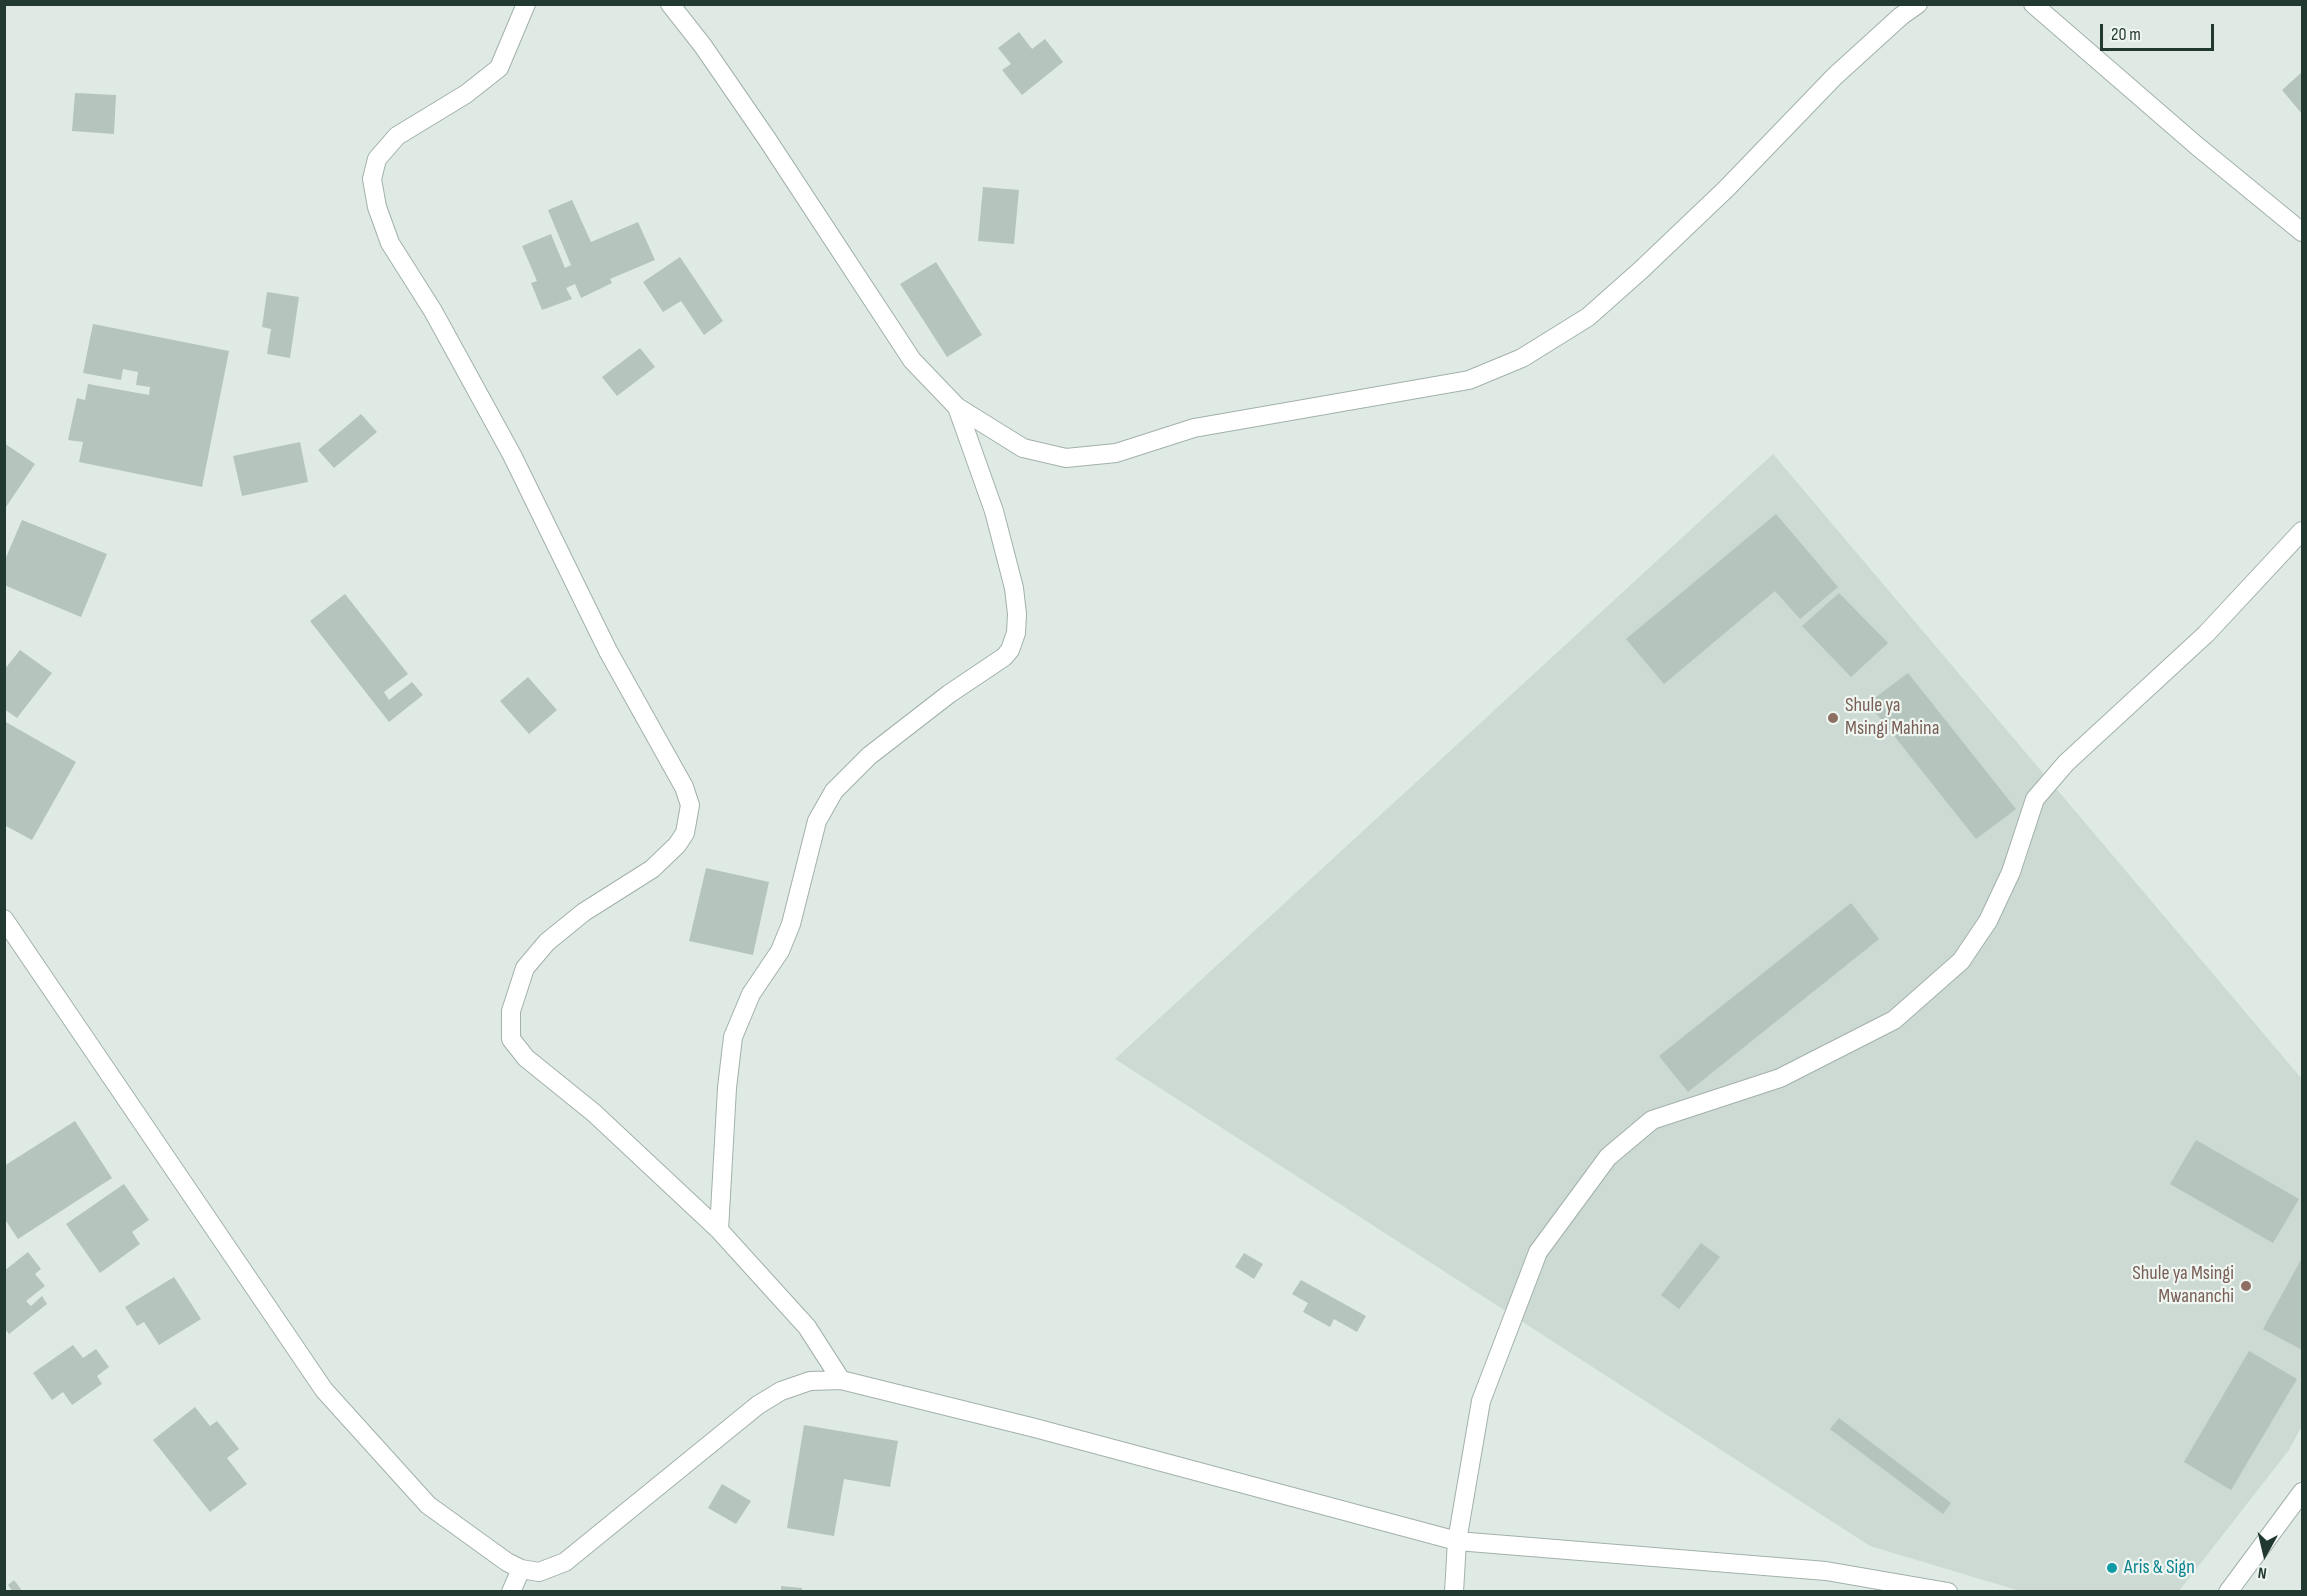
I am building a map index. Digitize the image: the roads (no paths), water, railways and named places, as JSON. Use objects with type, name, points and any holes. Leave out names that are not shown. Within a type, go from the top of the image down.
[{"type":"street","points":[[526,4],[499,68],[466,94],[397,136],[377,159],[372,179],[377,207],[390,243],[433,311],[512,455],[608,651],[684,787],[690,805],[685,832],[677,845],[652,869],[584,912],[547,942],[525,968],[512,1011],[511,1039],[526,1058],[594,1113],[719,1230],[807,1327],[842,1380]]},
{"type":"street","points":[[669,4],[703,46],[767,139],[912,360],[957,407],[1023,448],[1066,458],[1116,453],[1194,428],[1426,388],[1479,376],[1522,358],[1588,317],[1726,189],[1835,76],[1901,16],[1918,4]]},
{"type":"street","points":[[2033,4],[2197,146],[2302,232]]},
{"type":"street","points":[[719,1230],[727,1088],[734,1037],[751,994],[780,951],[791,924],[817,821],[834,791],[869,756],[950,694],[1004,657],[1010,650],[1016,633],[1017,614],[1014,588],[994,511],[957,407]]},
{"type":"street","points":[[1454,1592],[1457,1541],[1481,1401],[1538,1252],[1608,1157],[1652,1120],[1780,1078],[1894,1020],[1960,961],[1988,921],[2006,882],[2035,799],[2066,762],[2206,634],[2302,531]]},
{"type":"street","points":[[4,919],[324,1390],[428,1505],[507,1563],[521,1569],[539,1572],[565,1562],[758,1405],[781,1391],[810,1381],[842,1380],[1035,1428],[1457,1541],[1826,1571],[1948,1592]]},
{"type":"street","points":[[2228,1592],[2302,1492]]},
{"type":"street","points":[[511,1592],[521,1569]]},
{"type":"place","name":"Shule ya Msingi Mahina","points":[[1833,718]]},
{"type":"place","name":"Shule ya Msingi Mwananchi","points":[[2246,1286]]},
{"type":"place","name":"Aris & Sign","points":[[2112,1568]]}]
